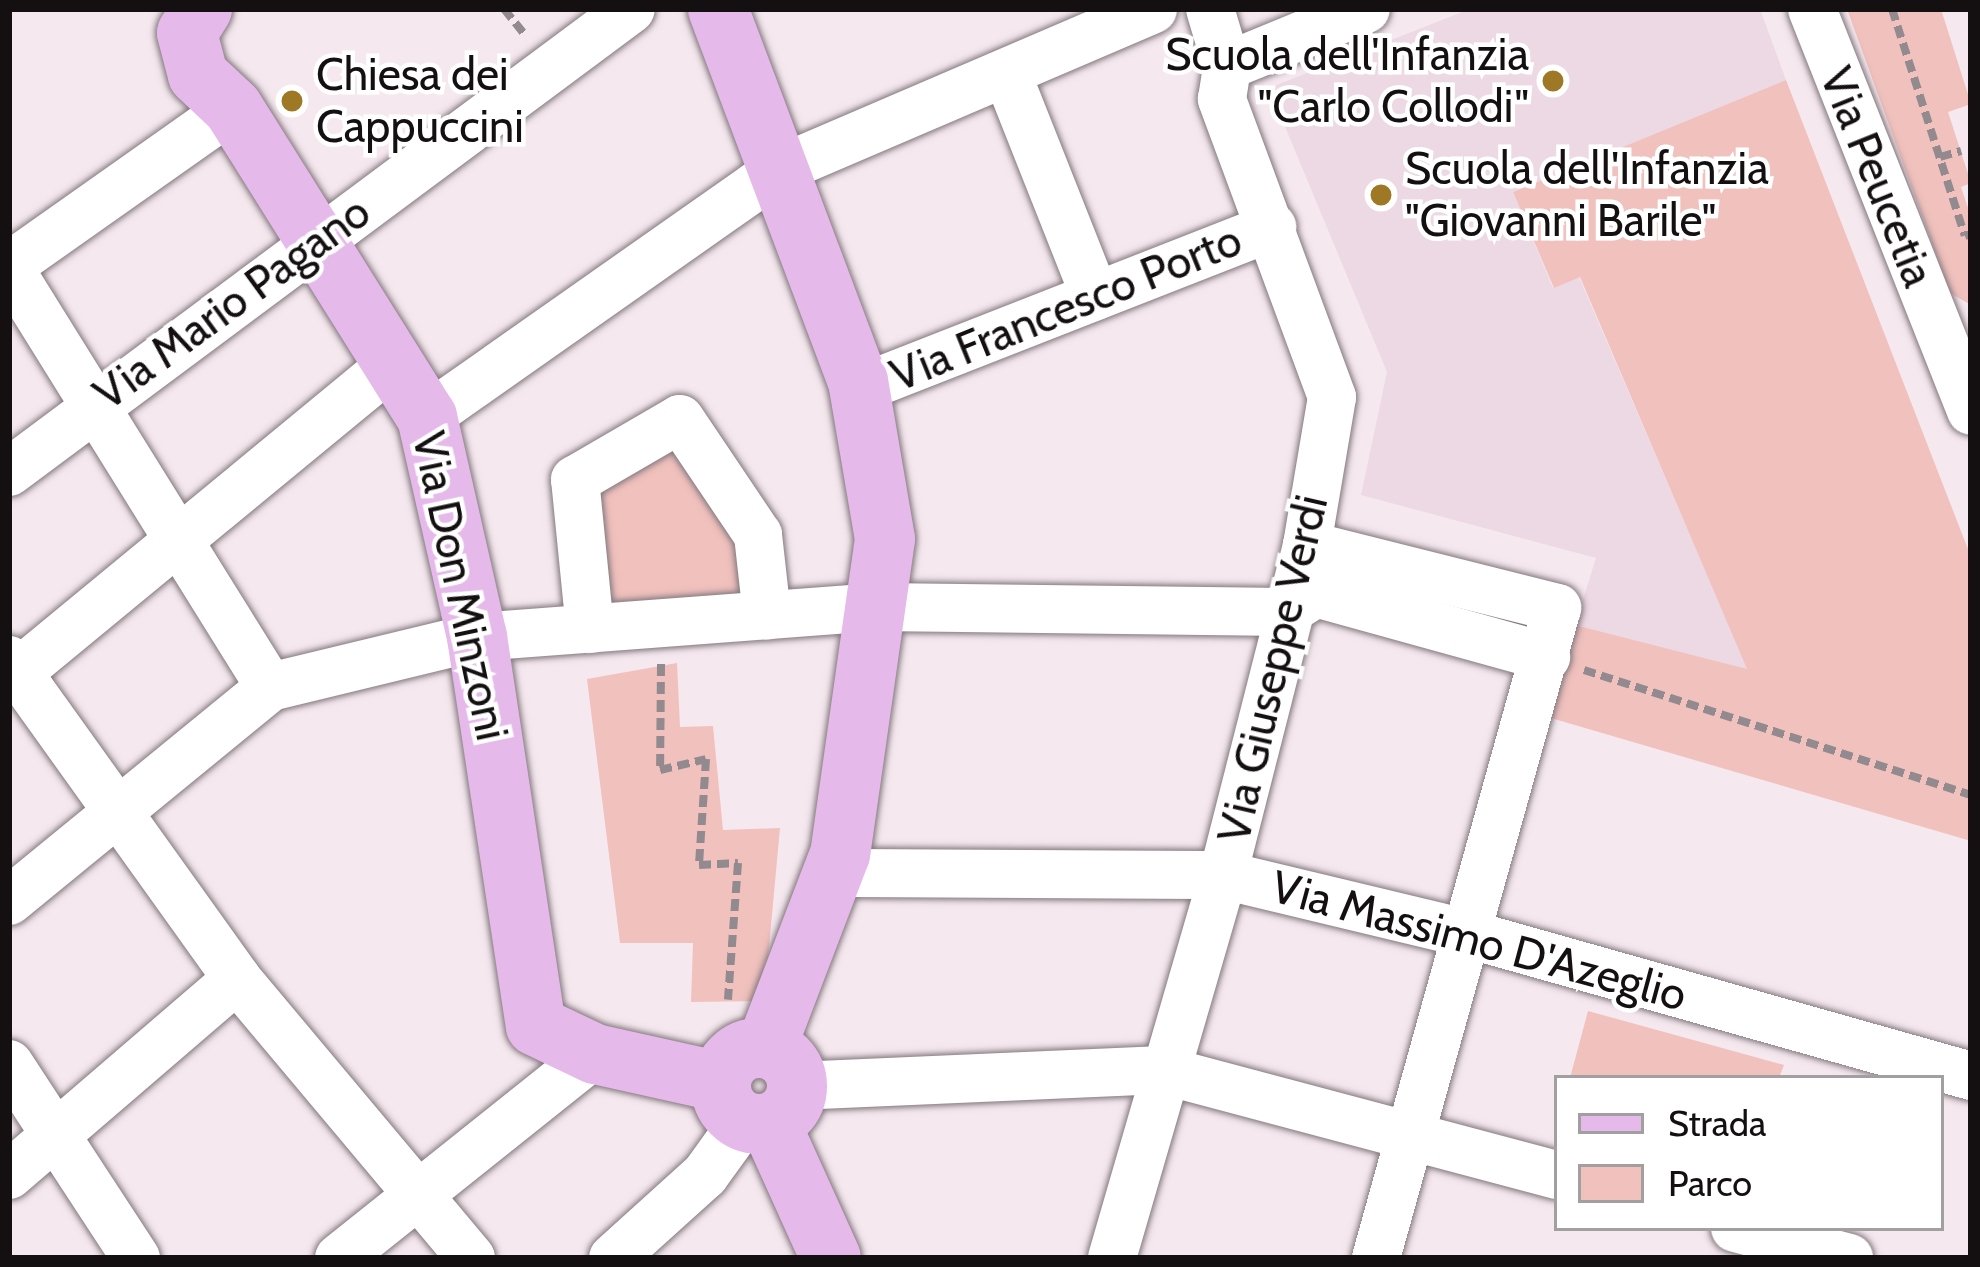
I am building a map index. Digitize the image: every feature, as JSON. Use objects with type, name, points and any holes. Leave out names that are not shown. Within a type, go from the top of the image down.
[{"type":"main road","name":"Via Don Minzoni","points":[[202,9],[187,33],[198,75],[233,108],[427,417],[477,637],[536,1026],[595,1054]]},
{"type":"main road","points":[[718,9],[859,389],[885,539],[833,873],[760,1092],[831,1258]]},
{"type":"main road","points":[[595,1054],[760,1092]]},
{"type":"street","name":"Via Mario Pagano","points":[[9,472],[95,403],[631,9]]},
{"type":"street","points":[[427,417],[778,170],[1153,9]]},
{"type":"street","name":"Via Giuseppe Verdi","points":[[1210,9],[1225,76],[1272,226],[1330,376],[1316,548]]},
{"type":"street","points":[[1225,76],[1366,9]]},
{"type":"street","name":"Via Peucetia","points":[[1812,9],[1971,411]]},
{"type":"street","points":[[1007,74],[1095,296]]},
{"type":"street","name":"Via Giuseppe Verdi","points":[[1112,1258],[1162,1070],[1223,875],[1286,612],[1316,548],[1358,374],[1245,94],[1225,76]]},
{"type":"street","points":[[233,108],[9,267],[270,686]]},
{"type":"street","name":"Via Francesco Porto","points":[[859,389],[1272,226]]},
{"type":"street","points":[[393,364],[12,671],[121,809],[237,979],[471,1258]]},
{"type":"street","points":[[590,629],[575,481],[680,419],[758,535],[767,615]]},
{"type":"street","points":[[1316,548],[1557,608],[1376,1258]]},
{"type":"street","points":[[9,901],[270,686],[477,637],[875,607],[1286,612],[1316,593],[1546,657]]},
{"type":"street","name":"Via Massimo D'Azeglio","points":[[833,873],[1223,875],[1468,934],[1971,1076]]},
{"type":"street","points":[[9,1175],[237,979]]},
{"type":"street","points":[[339,1258],[595,1054]]},
{"type":"street","points":[[9,1064],[136,1258]]},
{"type":"street","points":[[613,1258],[705,1175],[760,1092],[1162,1070],[1412,1131],[1554,1174]]},
{"type":"street","points":[[1747,1231],[1849,1258]]},
{"type":"path","points":[[1892,9],[1965,236],[1971,234]]},
{"type":"path","points":[[1940,157],[1961,151]]},
{"type":"path","points":[[1546,657],[1971,795]]},
{"type":"path","points":[[661,664],[660,770],[706,759],[700,865],[738,862],[728,1001]]},
{"type":"shaded area","points":[[1470,9],[1760,9],[1786,80],[1513,192],[1553,288],[1579,277],[1748,670],[1575,625],[1596,558],[1361,495],[1387,372],[1269,88]]},
{"type":"green space","points":[[1847,9],[1941,9],[1971,104],[1948,112],[1971,183],[1961,187],[1971,217],[1971,305],[1950,293]]},
{"type":"green space","points":[[1786,80],[1971,557],[1971,841],[1551,718],[1575,625],[1747,669],[1580,277],[1554,288],[1513,192]]},
{"type":"green space","points":[[667,442],[747,546],[737,603],[609,616],[597,497]]},
{"type":"green space","points":[[677,663],[680,727],[713,726],[723,830],[780,828],[764,1001],[691,1002],[693,943],[620,943],[587,679]]},
{"type":"green space","points":[[1588,1011],[1784,1065],[1780,1075],[1571,1075]]},
{"type":"place","name":"Scuola dell'Infanzia \"Carlo Collodi\"","points":[[1553,81]]},
{"type":"place","name":"Chiesa dei Cappuccini","points":[[292,101]]},
{"type":"place","name":"Scuola dell'Infanzia \"Giovanni Barile\"","points":[[1381,195]]}]
